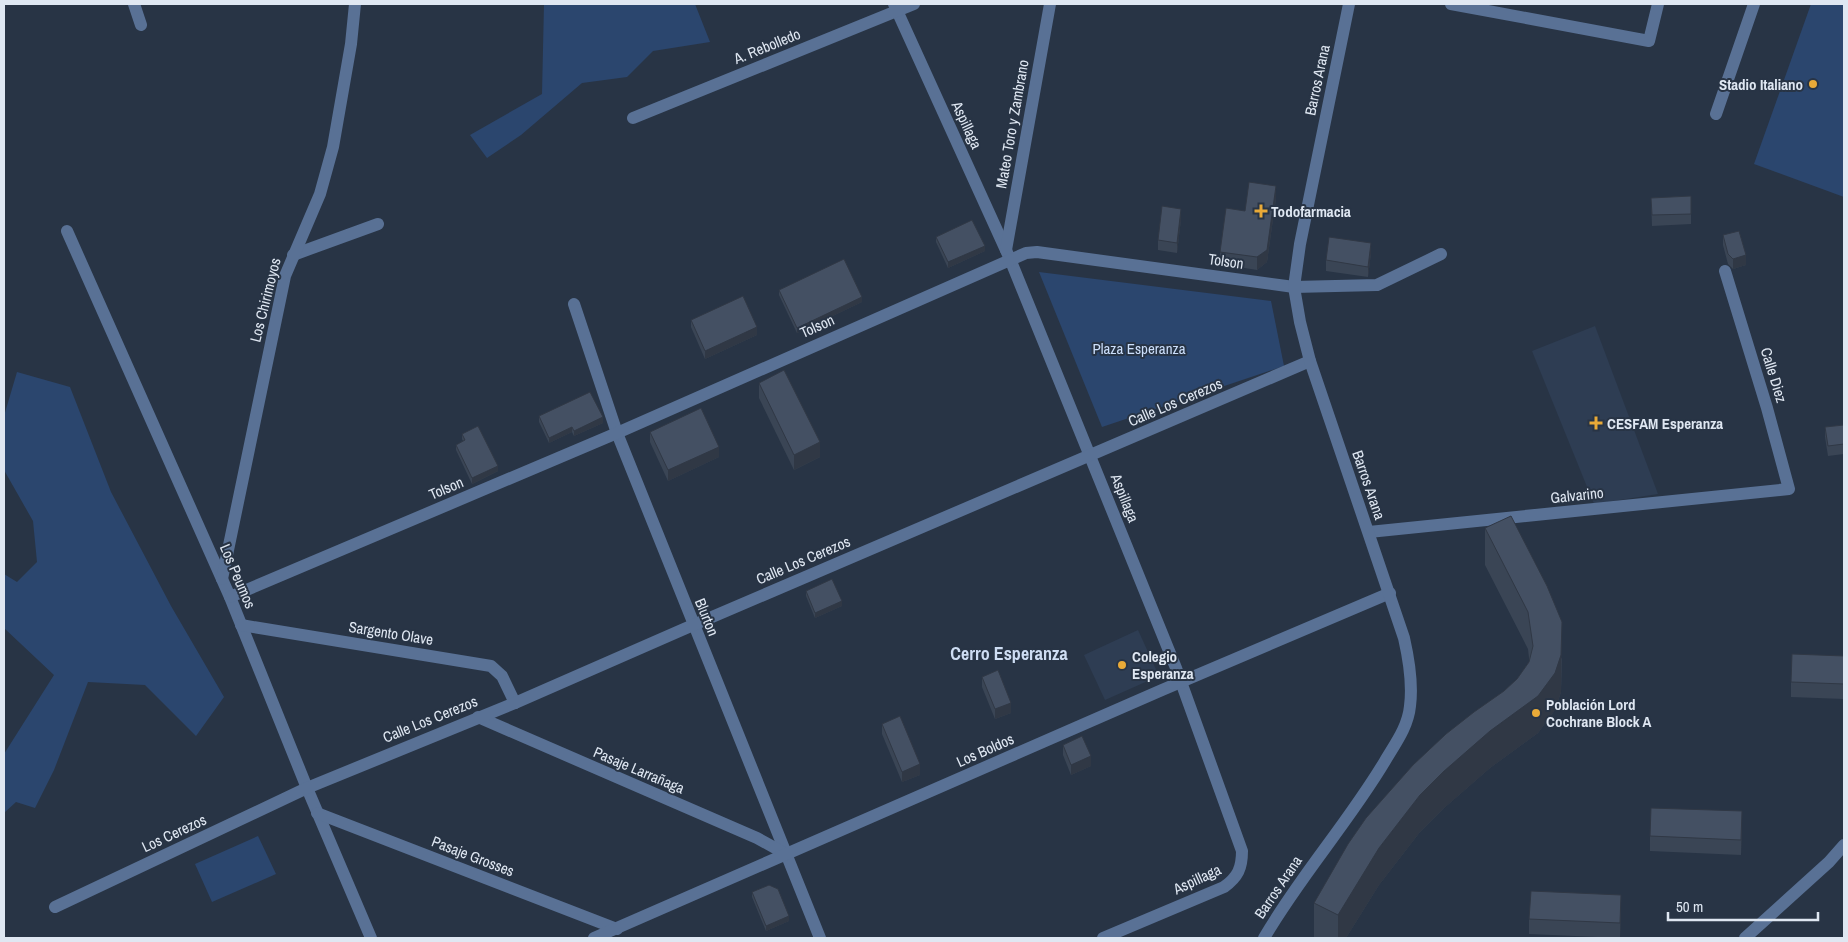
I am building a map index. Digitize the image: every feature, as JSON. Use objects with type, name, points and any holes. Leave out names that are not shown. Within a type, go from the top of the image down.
[{"type":"street","points":[[134,4],[141,25]]},
{"type":"street","name":"Los Chirimoyos","points":[[222,579],[285,276],[320,194],[333,147],[351,44],[355,4]]},
{"type":"street","name":"A. Rebolledo","points":[[633,118],[895,7],[914,4]]},
{"type":"street","name":"Mateo Toro y Zambrano","points":[[1008,255],[1050,4]]},
{"type":"street","name":"Barros Arana","points":[[1264,938],[1283,905],[1370,785],[1404,729],[1410,707],[1410,663],[1390,593],[1310,361],[1300,322],[1294,287],[1300,244],[1349,4]]},
{"type":"street","points":[[1451,4],[1649,41],[1658,4]]},
{"type":"street","points":[[1716,114],[1754,4]]},
{"type":"street","name":"Aspillaga","points":[[895,7],[1008,255],[1180,682],[1242,851],[1242,862],[1239,871],[1233,880],[1224,887],[1103,938]]},
{"type":"street","points":[[293,255],[378,224]]},
{"type":"street","name":"Los Peumos","points":[[67,230],[230,597],[307,788],[371,938]]},
{"type":"street","name":"Tolson","points":[[230,597],[617,433],[1008,255],[1037,252],[1294,287],[1377,285],[1441,254]]},
{"type":"street","name":"Calle Diez","points":[[1725,271],[1788,489]]},
{"type":"street","name":"Blurton","points":[[574,304],[617,433],[820,938]]},
{"type":"street","name":"Calle Los Cerezos","points":[[307,788],[515,703],[1310,361]]},
{"type":"street","name":"Galvarino","points":[[1369,532],[1788,489]]},
{"type":"street","name":"Los Boldos","points":[[594,938],[1180,682],[1390,593]]},
{"type":"street","name":"Sargento Olave","points":[[241,625],[491,666],[502,676],[515,703]]},
{"type":"street","name":"Pasaje Larrañaga","points":[[478,717],[757,838],[786,854]]},
{"type":"street","name":"Los Cerezos","points":[[55,907],[307,788]]},
{"type":"street","name":"Pasaje Grosses","points":[[318,813],[617,929]]},
{"type":"street","points":[[1745,938],[1830,862],[1844,846]]},
{"type":"shaded area","name":"CESFAM Esperanza","points":[[1595,326],[1658,494],[1594,504],[1532,351]]},
{"type":"shaded area","name":"Colegio Esperanza","points":[[1138,630],[1159,676],[1105,700],[1084,655]]},
{"type":"green space","points":[[544,4],[695,4],[710,42],[653,51],[627,77],[582,83],[521,135],[487,158],[470,135],[542,94]]},
{"type":"green space","name":"Stadio Italiano","points":[[1811,4],[1844,4],[1844,197],[1754,164]]},
{"type":"green space","name":"Plaza Esperanza","points":[[1039,272],[1271,301],[1284,366],[1102,427]]},
{"type":"green space","points":[[17,372],[70,387],[111,492],[171,606],[224,697],[196,736],[145,685],[88,682],[54,770],[35,808],[16,802],[4,813],[4,754],[54,675],[4,628],[4,574],[17,582],[37,562],[33,521],[4,470],[4,416]]},
{"type":"green space","points":[[258,836],[276,874],[212,902],[195,864]]},
{"type":"building","points":[[1249,182],[1276,186],[1267,250],[1257,257],[1220,252],[1226,208],[1245,211]]},
{"type":"building","points":[[1691,196],[1691,214],[1652,215],[1651,198]]},
{"type":"building","points":[[1162,206],[1181,209],[1177,243],[1158,240]]},
{"type":"building","points":[[972,220],[985,246],[948,262],[936,237]]},
{"type":"building","points":[[1739,231],[1746,255],[1733,259],[1728,254],[1723,235]]},
{"type":"building","points":[[1329,237],[1371,243],[1368,267],[1326,260]]},
{"type":"building","points":[[844,259],[862,297],[797,328],[779,290]]},
{"type":"building","points":[[743,296],[757,327],[705,351],[691,320]]},
{"type":"building","points":[[784,370],[820,442],[794,455],[759,383]]},
{"type":"building","points":[[590,392],[603,417],[574,431],[572,427],[549,438],[539,416]]},
{"type":"building","points":[[701,408],[719,447],[668,470],[650,432]]},
{"type":"building","points":[[1844,425],[1844,444],[1828,446],[1825,427]]},
{"type":"building","points":[[478,426],[498,466],[472,478],[456,445],[465,440],[462,434]]},
{"type":"building","points":[[1511,516],[1547,586],[1562,622],[1561,655],[1555,673],[1538,696],[1490,731],[1420,795],[1379,848],[1338,915],[1314,903],[1348,844],[1366,818],[1413,765],[1446,734],[1504,691],[1517,679],[1529,662],[1533,646],[1528,612],[1485,528]]},
{"type":"building","points":[[832,579],[842,601],[815,613],[806,591]]},
{"type":"building","points":[[1792,654],[1844,656],[1844,684],[1791,682]]},
{"type":"building","points":[[998,670],[1011,703],[995,709],[982,677]]},
{"type":"building","points":[[900,716],[920,764],[902,772],[882,724]]},
{"type":"building","points":[[1082,736],[1091,756],[1071,765],[1063,745]]},
{"type":"building","points":[[1651,808],[1742,811],[1741,840],[1650,836]]},
{"type":"building","points":[[769,885],[778,889],[789,916],[766,926],[752,892]]},
{"type":"building","points":[[1531,891],[1621,895],[1620,923],[1529,919]]},
{"type":"place","name":"Stadio Italiano","points":[[1813,84]]},
{"type":"place","name":"Todofarmacia","points":[[1261,211]]},
{"type":"place","name":"CESFAM Esperanza","points":[[1596,423]]},
{"type":"place","name":"Colegio Esperanza","points":[[1122,665]]},
{"type":"place","name":"Población Lord Cochrane Block A","points":[[1536,713]]},
{"type":"district","name":"Cerro Esperanza","points":[[1009,653]]}]
